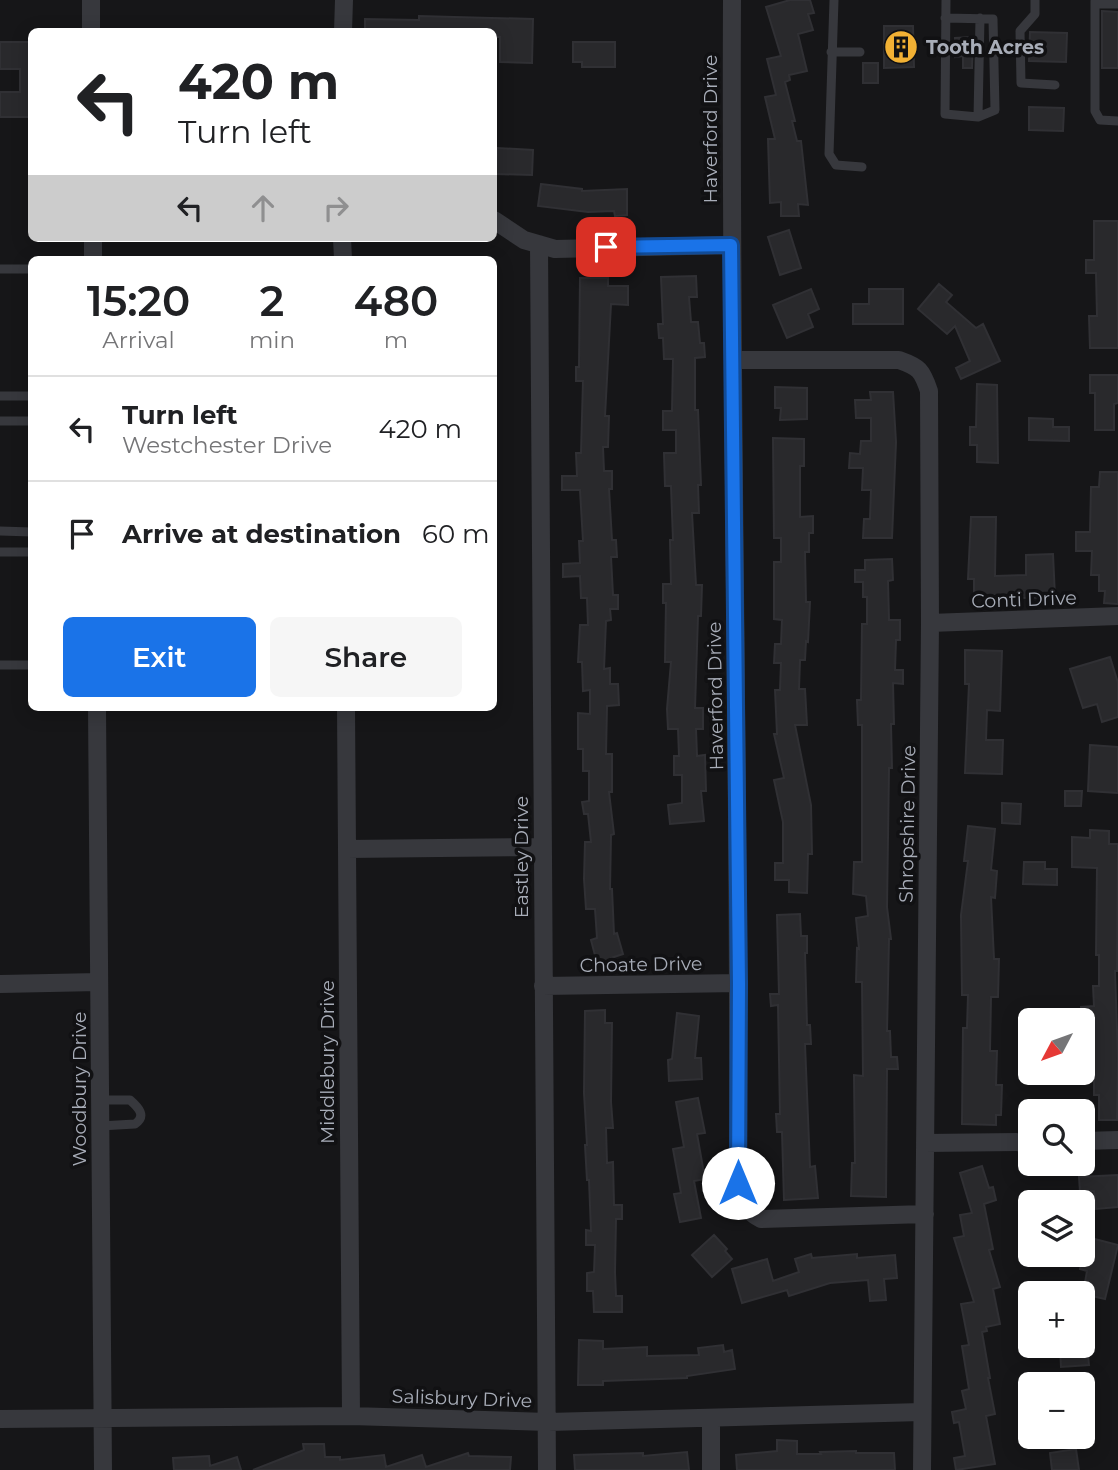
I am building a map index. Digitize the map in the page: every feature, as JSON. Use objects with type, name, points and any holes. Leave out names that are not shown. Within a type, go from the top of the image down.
[{"type":"street","points":[[91,28],[92,0]]},
{"type":"street","points":[[343,28],[344,0]]},
{"type":"street","name":"Haverford Drive","points":[[732,0],[731,245],[739,984],[738,1183],[742,1203],[761,1219],[925,1214]]},
{"type":"street","points":[[497,222],[514,236],[555,248],[731,245]]},
{"type":"street","name":"Eastley Drive","points":[[539,244],[547,1470]]},
{"type":"street","name":"Shropshire Drive","points":[[733,360],[899,360],[923,373],[929,391],[930,623],[922,1470]]},
{"type":"street","name":"Conti Drive","points":[[930,623],[1118,617]]},
{"type":"street","name":"Woodbury Drive","points":[[97,711],[103,1470]]},
{"type":"street","name":"Middlebury Drive","points":[[346,711],[351,1416]]},
{"type":"street","points":[[347,849],[542,847]]},
{"type":"street","points":[[0,984],[99,982]]},
{"type":"street","name":"Choate Drive","points":[[543,986],[739,984]]},
{"type":"street","points":[[1095,1141],[1118,1140]]},
{"type":"street","points":[[925,1143],[1018,1142]]},
{"type":"street","name":"Salisbury Drive","points":[[0,1419],[351,1416],[548,1422],[922,1412]]},
{"type":"street","points":[[710,1470],[711,1418]]},
{"type":"lane","points":[[834,0],[828,155],[836,164],[862,167]]},
{"type":"lane","points":[[945,18],[993,19],[995,110],[978,117],[945,114],[945,18],[946,0]]},
{"type":"lane","points":[[1035,0],[1035,14],[1020,31],[1021,83],[1055,85]]},
{"type":"lane","points":[[1118,4],[1095,2],[1095,111],[1100,120],[1118,121]]},
{"type":"lane","points":[[978,117],[980,18]]},
{"type":"lane","points":[[831,52],[860,52]]},
{"type":"lane","points":[[0,270],[28,269]]},
{"type":"lane","points":[[0,396],[28,396]]},
{"type":"lane","points":[[0,421],[28,421]]},
{"type":"lane","points":[[0,531],[28,532]]},
{"type":"lane","points":[[0,552],[28,552]]},
{"type":"lane","points":[[0,665],[28,665]]},
{"type":"lane","points":[[100,1100],[130,1100],[140,1108],[141,1115],[135,1124],[100,1126]]},
{"type":"building","points":[[790,0],[810,0],[814,13],[808,14],[813,30],[798,34],[807,71],[789,75],[790,80],[785,82],[797,141],[801,141],[808,205],[798,204],[799,216],[781,216],[781,202],[770,203],[768,139],[775,139],[765,97],[776,95],[767,59],[781,56],[766,7]]},
{"type":"building","points":[[1102,11],[1118,12],[1118,68],[1102,68]]},
{"type":"building","points":[[419,16],[533,19],[532,63],[500,62],[500,37],[497,37],[497,28],[365,28],[365,19],[419,20]]},
{"type":"building","name":"Tooth Acres","points":[[884,26],[913,26],[914,67],[884,68]]},
{"type":"building","points":[[1030,32],[1067,33],[1066,62],[1029,61]]},
{"type":"building","points":[[973,37],[972,68],[963,68],[963,56],[955,57],[955,38]]},
{"type":"building","points":[[0,42],[28,42],[28,117],[0,117],[0,92],[20,92],[20,69],[0,69]]},
{"type":"building","points":[[573,42],[615,42],[615,67],[582,67],[582,62],[573,62]]},
{"type":"building","points":[[863,63],[878,63],[878,83],[863,83]]},
{"type":"building","points":[[1029,107],[1064,108],[1063,131],[1029,130]]},
{"type":"building","points":[[497,148],[533,150],[532,175],[497,174]]},
{"type":"building","points":[[541,184],[582,191],[627,189],[627,215],[615,216],[614,211],[588,212],[538,206]]},
{"type":"building","points":[[1094,221],[1118,221],[1118,348],[1090,348],[1089,316],[1097,316],[1096,273],[1086,273],[1086,260],[1094,260]]},
{"type":"building","points":[[789,230],[801,268],[780,275],[768,237]]},
{"type":"building","points":[[696,276],[697,297],[689,297],[691,322],[698,322],[700,343],[704,343],[705,357],[695,358],[695,410],[698,410],[701,485],[698,485],[699,513],[692,513],[696,585],[702,585],[701,616],[698,616],[695,708],[703,708],[703,729],[696,729],[697,756],[705,755],[706,791],[701,791],[704,821],[670,824],[668,805],[682,803],[682,775],[674,775],[674,756],[679,756],[678,729],[668,729],[671,662],[665,662],[666,603],[663,603],[663,584],[671,584],[670,540],[673,540],[671,486],[665,486],[664,453],[676,453],[676,430],[663,430],[663,411],[672,411],[673,359],[664,359],[663,338],[659,338],[658,324],[663,324],[661,277]]},
{"type":"building","points":[[580,278],[608,278],[608,286],[628,286],[628,305],[611,304],[605,416],[609,416],[608,447],[603,447],[604,471],[612,471],[612,489],[609,489],[612,540],[616,540],[617,557],[611,557],[613,595],[618,595],[618,609],[610,609],[611,620],[606,621],[604,669],[610,668],[610,684],[618,684],[619,705],[607,706],[606,754],[612,754],[612,792],[609,792],[614,834],[611,835],[610,889],[614,934],[617,933],[623,954],[611,958],[612,963],[598,967],[591,940],[597,938],[595,909],[586,909],[584,879],[585,842],[591,842],[588,814],[584,814],[582,802],[589,801],[589,771],[583,771],[583,749],[578,749],[578,713],[590,714],[590,690],[583,691],[582,662],[578,662],[580,625],[588,625],[587,598],[581,598],[580,576],[563,577],[563,564],[580,563],[579,541],[583,541],[580,490],[562,490],[562,476],[577,476],[576,453],[581,453],[583,381],[576,381],[576,367],[579,367]]},
{"type":"building","points":[[939,284],[952,295],[946,302],[976,328],[983,324],[1000,361],[961,379],[956,368],[970,361],[955,326],[947,334],[918,309]]},
{"type":"building","points":[[811,289],[819,309],[808,314],[813,327],[787,338],[773,305]]},
{"type":"building","points":[[869,289],[903,289],[903,324],[853,324],[853,304],[869,304]]},
{"type":"building","points":[[1090,375],[1118,375],[1114,430],[1095,430],[1095,393],[1090,393]]},
{"type":"building","points":[[977,384],[997,385],[998,463],[977,462],[977,445],[970,445],[970,427],[976,427]]},
{"type":"building","points":[[775,387],[807,388],[807,419],[780,420],[781,408],[775,408]]},
{"type":"building","points":[[870,392],[893,392],[896,442],[892,538],[863,538],[864,519],[870,519],[871,490],[862,490],[863,468],[849,468],[850,453],[860,454],[861,441],[871,441],[871,418],[856,418],[855,400],[871,400]]},
{"type":"building","points":[[1029,418],[1053,419],[1053,427],[1069,427],[1069,441],[1029,440]]},
{"type":"building","points":[[773,438],[804,439],[804,466],[800,466],[800,517],[813,516],[809,552],[805,552],[806,602],[810,602],[808,642],[806,641],[805,660],[800,660],[799,689],[805,689],[807,725],[795,725],[811,805],[812,854],[808,854],[807,893],[789,892],[789,880],[775,880],[775,863],[783,863],[783,822],[774,780],[784,778],[774,734],[777,734],[775,690],[780,690],[781,663],[774,663],[775,644],[781,644],[782,620],[774,619],[774,562],[781,562],[781,538],[774,538]]},
{"type":"building","points":[[1100,472],[1118,472],[1118,604],[1104,603],[1105,591],[1099,591],[1099,575],[1091,575],[1092,551],[1076,551],[1076,532],[1090,532],[1091,487],[1099,487]]},
{"type":"building","points":[[971,517],[996,517],[995,576],[1026,575],[1026,555],[1053,554],[1055,597],[1021,598],[1021,602],[1006,603],[1006,595],[974,595],[974,579],[968,579]]},
{"type":"building","points":[[892,559],[893,580],[888,581],[889,620],[900,620],[895,670],[903,670],[903,684],[893,683],[894,724],[891,724],[887,907],[891,939],[887,1031],[890,1031],[891,1057],[897,1057],[898,1069],[887,1069],[886,1197],[851,1196],[852,1163],[855,1163],[854,1075],[863,1076],[862,982],[856,982],[857,948],[859,949],[856,918],[868,916],[866,896],[853,894],[854,862],[862,862],[862,725],[858,725],[857,700],[861,700],[862,624],[867,624],[867,597],[863,597],[863,582],[855,582],[855,570],[865,570],[865,560]]},
{"type":"building","points":[[965,650],[1002,651],[1000,711],[987,710],[986,740],[1003,740],[1002,774],[965,773],[969,684],[965,684]]},
{"type":"building","points":[[1110,657],[1118,683],[1118,717],[1102,722],[1097,704],[1083,708],[1070,669]]},
{"type":"building","points":[[1090,745],[1118,747],[1118,793],[1088,791]]},
{"type":"building","points":[[1065,791],[1082,791],[1081,806],[1065,806]]},
{"type":"building","points":[[1002,803],[1021,804],[1020,824],[1002,823]]},
{"type":"building","points":[[968,826],[995,829],[991,870],[997,871],[995,898],[991,897],[994,959],[999,959],[998,997],[991,997],[990,1051],[997,1051],[996,1085],[1002,1085],[1001,1115],[996,1115],[996,1125],[962,1124],[963,1028],[967,1028],[968,995],[962,995],[961,915],[968,861],[964,861]]},
{"type":"building","points":[[1090,830],[1109,831],[1109,844],[1118,844],[1115,971],[1117,1120],[1099,1120],[1099,1095],[1094,1095],[1096,1008],[1081,1008],[1094,1006],[1093,986],[1099,986],[1099,955],[1096,955],[1097,868],[1072,867],[1072,837],[1090,838]]},
{"type":"building","points":[[1024,862],[1045,862],[1045,869],[1057,869],[1057,885],[1023,884]]},
{"type":"building","points":[[800,914],[801,936],[807,936],[807,1025],[810,1025],[811,1044],[805,1044],[810,1167],[815,1166],[818,1198],[784,1200],[782,1132],[777,1132],[776,1114],[780,1114],[778,1005],[771,1006],[770,994],[779,994],[777,915]]},
{"type":"building","points":[[605,1010],[605,1023],[612,1023],[613,1128],[606,1128],[607,1163],[613,1162],[614,1205],[622,1205],[622,1219],[616,1219],[615,1272],[616,1296],[622,1296],[622,1312],[594,1312],[593,1291],[587,1291],[587,1273],[594,1272],[595,1245],[586,1245],[586,1230],[591,1231],[585,1145],[585,1011]]},
{"type":"building","points":[[677,1013],[699,1016],[695,1058],[701,1058],[702,1079],[669,1081],[668,1060],[672,1059]]},
{"type":"building","points":[[698,1098],[705,1133],[697,1134],[705,1179],[694,1181],[701,1218],[680,1222],[674,1194],[681,1193],[673,1149],[684,1147],[676,1102]]},
{"type":"building","points":[[982,1166],[989,1188],[993,1187],[996,1200],[984,1204],[993,1249],[989,1250],[1000,1287],[993,1289],[1000,1324],[986,1327],[987,1331],[982,1332],[995,1414],[986,1416],[995,1464],[956,1470],[954,1458],[965,1456],[959,1422],[954,1423],[952,1412],[966,1409],[962,1391],[969,1389],[962,1346],[969,1345],[961,1304],[974,1302],[954,1238],[964,1236],[960,1215],[972,1213],[960,1173]]},
{"type":"building","points":[[1118,1175],[1118,1207],[1096,1209],[1095,1190],[1080,1190],[1079,1177]]},
{"type":"building","points":[[714,1235],[732,1259],[712,1277],[692,1255]]},
{"type":"building","points":[[1095,1239],[1118,1245],[1105,1299],[1095,1297],[1095,1281],[1085,1281],[1087,1271],[1080,1269],[1095,1267]]},
{"type":"building","points":[[811,1254],[812,1258],[857,1254],[857,1258],[895,1255],[897,1278],[884,1279],[886,1300],[870,1301],[868,1280],[830,1283],[789,1296],[787,1290],[742,1303],[732,1269],[767,1259],[773,1281],[799,1272],[795,1259]]},
{"type":"building","points":[[579,1340],[603,1341],[603,1349],[647,1347],[647,1356],[699,1355],[698,1348],[723,1345],[724,1352],[732,1350],[735,1369],[687,1378],[603,1381],[603,1385],[578,1385]]},
{"type":"building","points":[[1061,1358],[1088,1358],[1089,1365],[1061,1367]]},
{"type":"building","points":[[777,1440],[797,1441],[797,1454],[856,1451],[894,1453],[895,1470],[737,1470],[736,1455],[777,1451]]},
{"type":"building","points":[[303,1444],[324,1444],[325,1457],[340,1457],[340,1460],[384,1455],[386,1467],[422,1455],[426,1467],[468,1453],[469,1456],[511,1457],[510,1470],[253,1470],[304,1450]]},
{"type":"building","points":[[1076,1449],[1079,1470],[1052,1470],[1050,1453]]},
{"type":"building","points":[[687,1452],[689,1470],[575,1470],[574,1455],[643,1453],[643,1456]]},
{"type":"building","points":[[209,1456],[210,1466],[237,1457],[241,1470],[174,1470],[173,1458]]},
{"type":"place","name":"Tooth Acres","points":[[901,47]]},
{"type":"route","points":[[606,247],[731,245],[739,984],[738,1183]]}]
